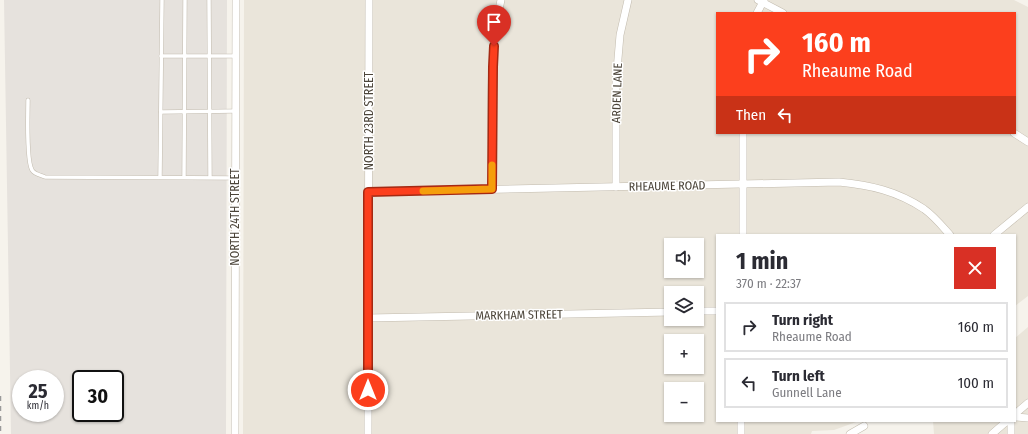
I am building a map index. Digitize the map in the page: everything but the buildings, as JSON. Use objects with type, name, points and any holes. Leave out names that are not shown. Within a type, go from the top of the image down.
[{"type":"street","name":"NORTH 24TH STREET","points":[[235,434],[236,0]]},
{"type":"street","name":"NORTH 23RD STREET","points":[[368,434],[369,0]]},
{"type":"street","points":[[492,189],[493,67],[495,35],[501,0]]},
{"type":"street","name":"ARDEN LANE","points":[[616,187],[616,82],[620,35],[628,0]]},
{"type":"street","points":[[757,12],[762,1],[781,12]]},
{"type":"street","points":[[743,134],[743,234]]},
{"type":"street","points":[[1016,134],[1028,142]]},
{"type":"street","name":"RHEAUME ROAD","points":[[368,192],[839,182],[872,186],[888,191],[925,210],[949,234]]},
{"type":"street","points":[[995,234],[1028,207]]},
{"type":"street","points":[[704,311],[716,311]]},
{"type":"street","name":"MARKHAM STREET","points":[[368,318],[664,312]]},
{"type":"street","points":[[1016,413],[1028,403]]},
{"type":"street","points":[[1016,417],[1028,418]]},
{"type":"street","points":[[741,422],[741,434]]},
{"type":"street","points":[[992,434],[1006,422]]},
{"type":"street","points":[[1011,422],[1011,434]]},
{"type":"street","points":[[850,434],[864,426]]},
{"type":"lane","points":[[160,177],[162,0]]},
{"type":"lane","points":[[184,177],[185,0]]},
{"type":"lane","points":[[209,0],[210,177]]},
{"type":"lane","points":[[161,56],[236,56]]},
{"type":"lane","points":[[28,100],[29,160],[32,170],[37,174],[45,177],[236,178]]},
{"type":"lane","points":[[161,112],[236,111]]},
{"type":"shaded area","points":[[4,0],[227,0],[226,434],[11,434]]},
{"type":"shaded area","points":[[244,0],[1014,0],[1028,7],[1028,296],[1016,305],[1016,234],[716,234],[716,422],[856,422],[834,430],[812,431],[811,434],[243,434]]},
{"type":"shaded area","points":[[1028,327],[1028,434],[934,434],[933,422],[1016,422],[1016,337]]},
{"type":"railway","points":[[0,396],[0,434]]},
{"type":"slow traffic","points":[[423,191],[492,189],[492,165]]},
{"type":"route","points":[[368,390],[368,192],[492,189],[494,46]]}]
